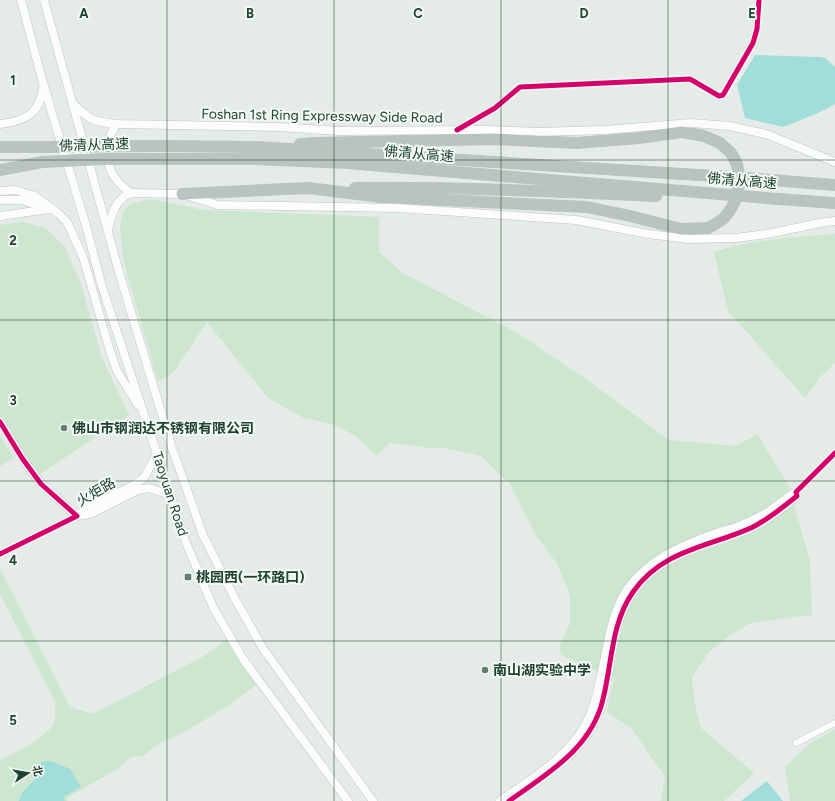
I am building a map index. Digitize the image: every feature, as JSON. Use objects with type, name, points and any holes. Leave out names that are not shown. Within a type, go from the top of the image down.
[{"type":"highway","points":[[269,148],[315,143],[492,139],[578,143],[639,138],[682,132],[704,136],[720,143],[730,152],[737,166],[740,186],[734,204],[724,219],[708,228],[681,229],[587,207],[381,197],[308,188]]},
{"type":"highway","name":"佛清从高速","points":[[0,147],[256,147],[835,185]]},
{"type":"highway","name":"佛清从高速","points":[[0,163],[104,159],[255,159],[310,161],[386,166],[778,200],[835,203]]},
{"type":"highway","points":[[0,170],[42,162]]},
{"type":"highway","points":[[182,194],[308,188],[404,188],[541,191],[686,198],[778,200]]},
{"type":"main road","name":"Taoyuan Road","points":[[21,0],[43,83],[102,283],[185,540],[213,607],[242,659],[348,801]]},
{"type":"main road","name":"Taoyuan Road","points":[[44,0],[108,231],[172,448],[203,535],[234,597],[262,647],[373,801]]},
{"type":"main road","points":[[0,124],[21,120],[31,114],[42,97],[43,83]]},
{"type":"main road","name":"Foshan 1st Ring Expressway Side Road","points":[[72,103],[87,117],[96,122],[117,124],[279,127],[340,131],[458,130],[539,132],[605,130],[691,124],[730,126],[766,134],[835,162]]},
{"type":"main road","points":[[117,124],[109,138],[107,152],[108,164],[121,186],[131,193]]},
{"type":"main road","points":[[0,191],[15,190],[35,196],[67,222],[83,257],[110,351],[118,371],[145,418]]},
{"type":"main road","points":[[108,231],[117,202],[124,196],[131,193],[182,194],[218,205],[398,208],[512,214],[576,220],[648,234],[689,239],[736,238],[767,234],[835,221]]},
{"type":"main road","points":[[0,200],[22,200],[51,209]]},
{"type":"main road","points":[[0,216],[51,209]]},
{"type":"main road","points":[[0,422],[22,458],[41,484],[77,516]]},
{"type":"main road","name":"火炬路","points":[[77,516],[88,507],[136,484],[145,476],[157,454]]},
{"type":"main road","name":"火炬路","points":[[77,516],[90,514],[138,490],[148,488],[170,495]]},
{"type":"main road","points":[[500,801],[559,759],[583,730],[596,699],[611,627],[618,605],[628,588],[647,568],[658,559],[674,550],[718,532],[747,523],[769,511],[787,496],[797,494]]},
{"type":"main road","points":[[509,801],[563,762],[577,748],[592,728],[603,701],[617,626],[623,610],[633,592],[647,577],[667,560],[688,550],[751,528],[767,520],[797,494]]},
{"type":"street","points":[[458,130],[495,108],[520,87],[690,78],[719,96],[723,95],[753,43],[757,29],[759,0]]},
{"type":"street","points":[[797,494],[835,453]]},
{"type":"street","points":[[0,554],[77,516]]},
{"type":"street","points":[[796,743],[835,723]]},
{"type":"green space","points":[[152,199],[203,210],[379,217],[379,252],[403,273],[519,334],[583,377],[669,440],[736,446],[757,434],[788,484],[810,561],[812,615],[751,623],[729,636],[708,653],[692,678],[695,705],[701,728],[754,773],[724,801],[661,801],[665,777],[632,729],[607,712],[614,679],[561,655],[559,648],[570,623],[570,596],[558,565],[537,537],[510,484],[481,456],[444,448],[430,448],[390,443],[376,456],[356,436],[332,424],[304,418],[268,398],[207,322],[173,373],[158,382],[123,259],[120,225],[123,212],[130,204]]},
{"type":"green space","points":[[22,222],[46,228],[65,247],[81,284],[102,358],[129,415],[37,476],[0,419],[0,225]]},
{"type":"green space","points":[[835,234],[835,363],[821,376],[805,398],[728,311],[714,252],[759,241]]},
{"type":"green space","points":[[0,436],[14,458],[0,466]]},
{"type":"green space","points":[[0,569],[70,707],[93,714],[202,657],[216,648],[227,638],[256,685],[226,707],[188,730],[156,745],[143,756],[132,757],[127,760],[120,767],[67,798],[68,801],[0,801],[0,761],[29,745],[49,730],[53,725],[56,713],[55,701],[0,594]]},
{"type":"green space","points":[[835,729],[835,801],[790,801],[785,767],[809,744]]},
{"type":"water","points":[[755,55],[825,58],[835,67],[835,104],[818,113],[783,127],[745,118],[737,85]]},
{"type":"water","points":[[51,761],[70,769],[81,787],[63,797],[65,801],[19,801],[21,795],[38,775],[41,762]]},
{"type":"water","points":[[767,781],[783,801],[741,801]]},
{"type":"cycle path","points":[[457,130],[495,108],[520,87],[690,79],[719,96],[723,95],[753,43],[757,29],[759,0]]},
{"type":"cycle path","points":[[0,422],[22,458],[41,484],[77,516],[0,554]]},
{"type":"cycle path","points":[[509,801],[553,770],[578,746],[589,732],[603,699],[613,644],[620,617],[633,592],[645,578],[658,567],[673,558],[688,551],[737,534],[753,527],[776,513],[797,496],[796,492],[835,453]]},
{"type":"place","name":"佛山市钢润达不锈钢有限公司","points":[[64,428]]},
{"type":"place","name":"桃园西(一环路口)","points":[[188,577]]},
{"type":"place","name":"南山湖实验中学","points":[[485,670]]}]
